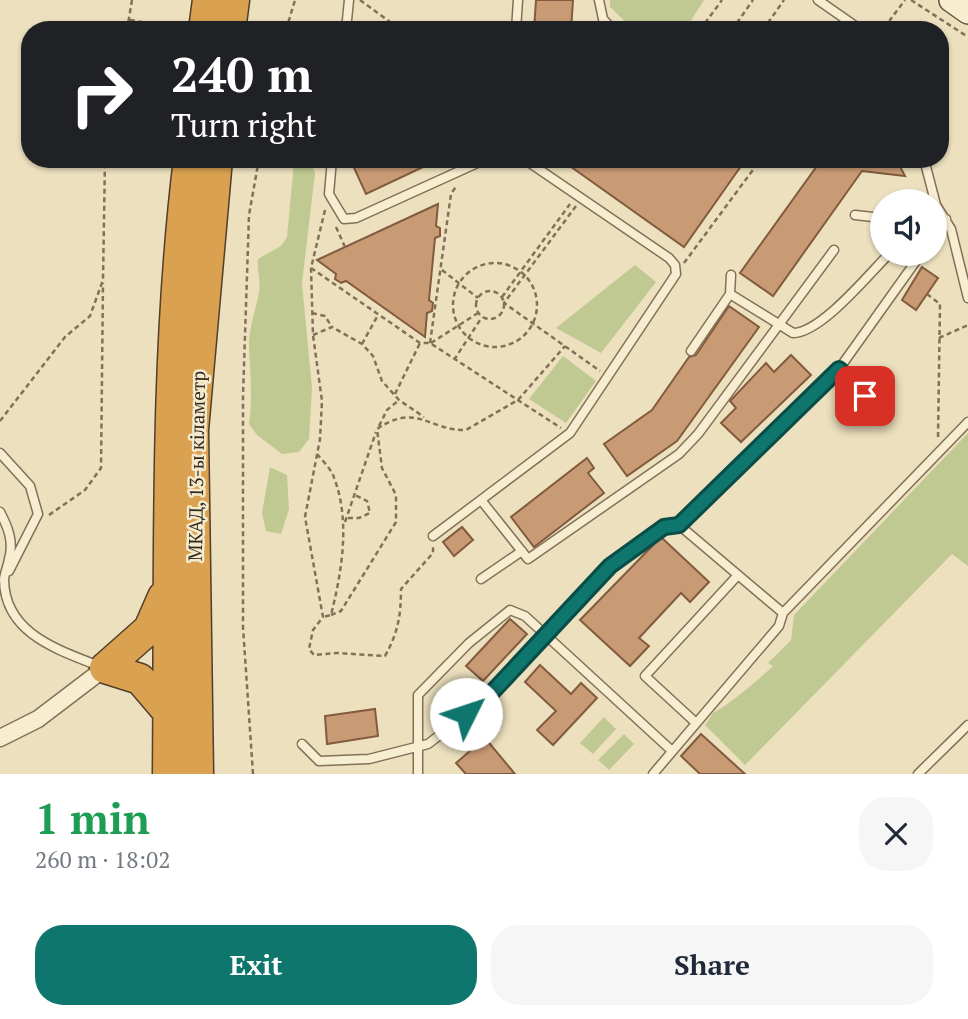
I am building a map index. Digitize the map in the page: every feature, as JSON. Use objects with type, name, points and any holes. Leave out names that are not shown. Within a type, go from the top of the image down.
[{"type":"highway","points":[[205,21],[208,0]]},
{"type":"highway","points":[[231,21],[234,0]]},
{"type":"highway","name":"МКАД, 13-ы кіламетр","points":[[168,774],[168,587],[178,252],[187,168]]},
{"type":"highway","name":"МКАД, 13-ы кіламетр","points":[[198,774],[193,430],[216,168]]},
{"type":"highway","points":[[106,668],[138,643],[149,629],[168,587]]},
{"type":"highway","points":[[106,668],[140,679],[169,713]]},
{"type":"main road","points":[[951,0],[968,12]]},
{"type":"street","points":[[0,738],[38,719],[106,668]]},
{"type":"lane","points":[[347,21],[349,0]]},
{"type":"lane","points":[[517,21],[518,0]]},
{"type":"lane","points":[[599,0],[605,21]]},
{"type":"lane","points":[[818,0],[847,21]]},
{"type":"lane","points":[[331,168],[329,194],[344,219],[356,218],[466,169]]},
{"type":"lane","points":[[433,536],[570,433],[673,282],[675,268],[669,258],[537,168]]},
{"type":"lane","points":[[926,168],[931,189]]},
{"type":"lane","points":[[855,215],[870,217]]},
{"type":"lane","points":[[947,223],[968,298]]},
{"type":"lane","points":[[481,500],[528,559],[679,454],[698,435],[834,250]]},
{"type":"lane","points":[[730,294],[793,333],[804,333],[823,320],[877,266]]},
{"type":"lane","points":[[302,744],[319,761],[350,761],[416,748],[428,744],[483,702],[610,566],[664,527],[679,525],[839,369],[912,266]]},
{"type":"lane","points":[[691,351],[730,294],[731,275]]},
{"type":"lane","points":[[839,369],[865,396]]},
{"type":"lane","points":[[653,774],[779,626],[783,613],[968,422]]},
{"type":"lane","points":[[0,453],[30,486],[38,514],[4,579]]},
{"type":"lane","points":[[0,512],[10,535],[11,555],[4,579],[12,611],[37,640],[106,668]]},
{"type":"lane","points":[[679,525],[783,613]]},
{"type":"lane","points":[[481,579],[522,551]]},
{"type":"lane","points":[[695,722],[645,676],[738,575]]},
{"type":"lane","points":[[427,774],[417,769],[418,695],[469,643],[510,610],[525,616],[671,750]]},
{"type":"lane","points":[[918,774],[968,725]]},
{"type":"path","points":[[132,0],[130,20],[136,21]]},
{"type":"path","points":[[289,21],[295,0]]},
{"type":"path","points":[[360,0],[389,21]]},
{"type":"path","points":[[707,21],[722,0]]},
{"type":"path","points":[[738,21],[753,0]]},
{"type":"path","points":[[769,20],[784,0]]},
{"type":"path","points":[[890,21],[905,0]]},
{"type":"path","points":[[911,0],[943,21]]},
{"type":"path","points":[[949,25],[968,37]]},
{"type":"path","points":[[35,524],[85,490],[101,468],[105,168]]},
{"type":"path","points":[[253,774],[243,627],[243,396],[248,215],[257,168]]},
{"type":"path","points":[[675,268],[689,260],[755,168]]},
{"type":"path","points":[[430,343],[452,194],[466,169]]},
{"type":"path","points":[[323,617],[305,517],[317,454],[322,401],[313,335],[311,268],[329,194]]},
{"type":"path","points":[[502,297],[579,197]]},
{"type":"path","points":[[478,298],[478,313],[482,317],[497,318],[504,303],[579,197]]},
{"type":"path","points":[[336,226],[345,247]]},
{"type":"path","points":[[491,263],[507,265],[524,276],[536,296],[533,324],[523,337],[508,345],[492,347],[469,339],[457,324],[453,313],[454,295],[460,284],[474,268],[491,263]]},
{"type":"path","points":[[311,268],[420,343],[430,343],[478,313]]},
{"type":"path","points":[[441,270],[478,298]]},
{"type":"path","points":[[0,421],[65,337],[90,316],[103,280]]},
{"type":"path","points":[[478,298],[492,291],[502,297],[504,303],[608,377]]},
{"type":"path","points":[[927,294],[940,304],[938,339],[941,386],[936,455]]},
{"type":"path","points":[[312,313],[325,316],[332,327],[362,344],[373,356],[382,382],[399,400],[427,419],[456,430],[466,430],[518,400],[565,346]]},
{"type":"path","points":[[362,344],[379,315]]},
{"type":"path","points":[[454,360],[482,317]]},
{"type":"path","points":[[938,339],[968,325]]},
{"type":"path","points":[[313,335],[332,327]]},
{"type":"path","points":[[395,395],[420,343]]},
{"type":"path","points":[[430,343],[570,433]]},
{"type":"path","points":[[331,615],[338,587],[344,525],[377,429],[387,410],[399,400]]},
{"type":"path","points":[[377,429],[406,417],[427,419]]},
{"type":"path","points":[[377,429],[382,468],[396,495],[396,522],[341,611],[323,617],[313,630],[309,649],[313,655],[337,653],[383,658],[399,626],[401,589],[433,553],[433,536]]},
{"type":"path","points":[[317,454],[333,474],[344,525]]},
{"type":"path","points":[[347,518],[359,519],[370,513],[368,501],[355,495]]},
{"type":"green space","points":[[610,0],[704,0],[691,21],[625,21],[610,7]]},
{"type":"green space","points":[[293,168],[313,168],[315,173],[302,283],[312,388],[309,439],[299,452],[282,454],[257,435],[249,424],[249,346],[259,288],[258,259],[281,246],[287,237]]},
{"type":"green space","points":[[635,265],[656,282],[601,353],[556,328]]},
{"type":"green space","points":[[563,356],[596,381],[566,423],[529,399]]},
{"type":"green space","points":[[968,433],[968,566],[952,554],[745,765],[705,725],[714,712],[773,666],[768,663],[791,640],[794,615]]},
{"type":"green space","points":[[270,467],[287,475],[289,509],[281,534],[266,531],[262,513]]},
{"type":"green space","points":[[604,717],[616,729],[593,754],[580,743]]},
{"type":"green space","points":[[624,734],[634,744],[609,770],[598,760]]},
{"type":"building","points":[[536,0],[573,0],[572,21],[535,21]]},
{"type":"building","points":[[354,168],[421,168],[366,194]]},
{"type":"building","points":[[573,168],[740,168],[684,247]]},
{"type":"building","points":[[816,168],[901,168],[905,176],[862,171],[773,296],[740,273]]},
{"type":"building","points":[[438,204],[436,226],[440,228],[440,236],[435,238],[429,300],[433,303],[432,311],[427,313],[425,337],[346,281],[341,283],[335,279],[336,274],[317,260]]},
{"type":"building","points":[[922,267],[938,278],[916,310],[902,300]]},
{"type":"building","points":[[729,306],[759,327],[677,441],[627,476],[604,444],[652,410],[689,357],[696,355]]},
{"type":"building","points":[[791,355],[811,375],[741,442],[721,423],[736,408],[730,401],[766,363],[774,372]]},
{"type":"building","points":[[587,458],[594,468],[588,473],[604,493],[534,547],[511,517]]},
{"type":"building","points":[[462,527],[473,540],[454,556],[443,542]]},
{"type":"building","points":[[661,537],[709,582],[690,602],[681,593],[639,638],[649,646],[630,666],[580,620]]},
{"type":"building","points":[[510,619],[527,634],[483,681],[466,666]]},
{"type":"building","points":[[540,665],[571,694],[581,683],[597,698],[553,745],[537,730],[556,711],[525,682]]},
{"type":"building","points":[[375,709],[378,736],[327,744],[325,716]]},
{"type":"building","points":[[701,734],[745,774],[700,774],[681,756]]},
{"type":"building","points":[[485,738],[515,774],[466,774],[456,763]]},
{"type":"route","points":[[466,714],[483,702],[610,566],[664,527],[679,525],[839,369],[865,396]]}]
